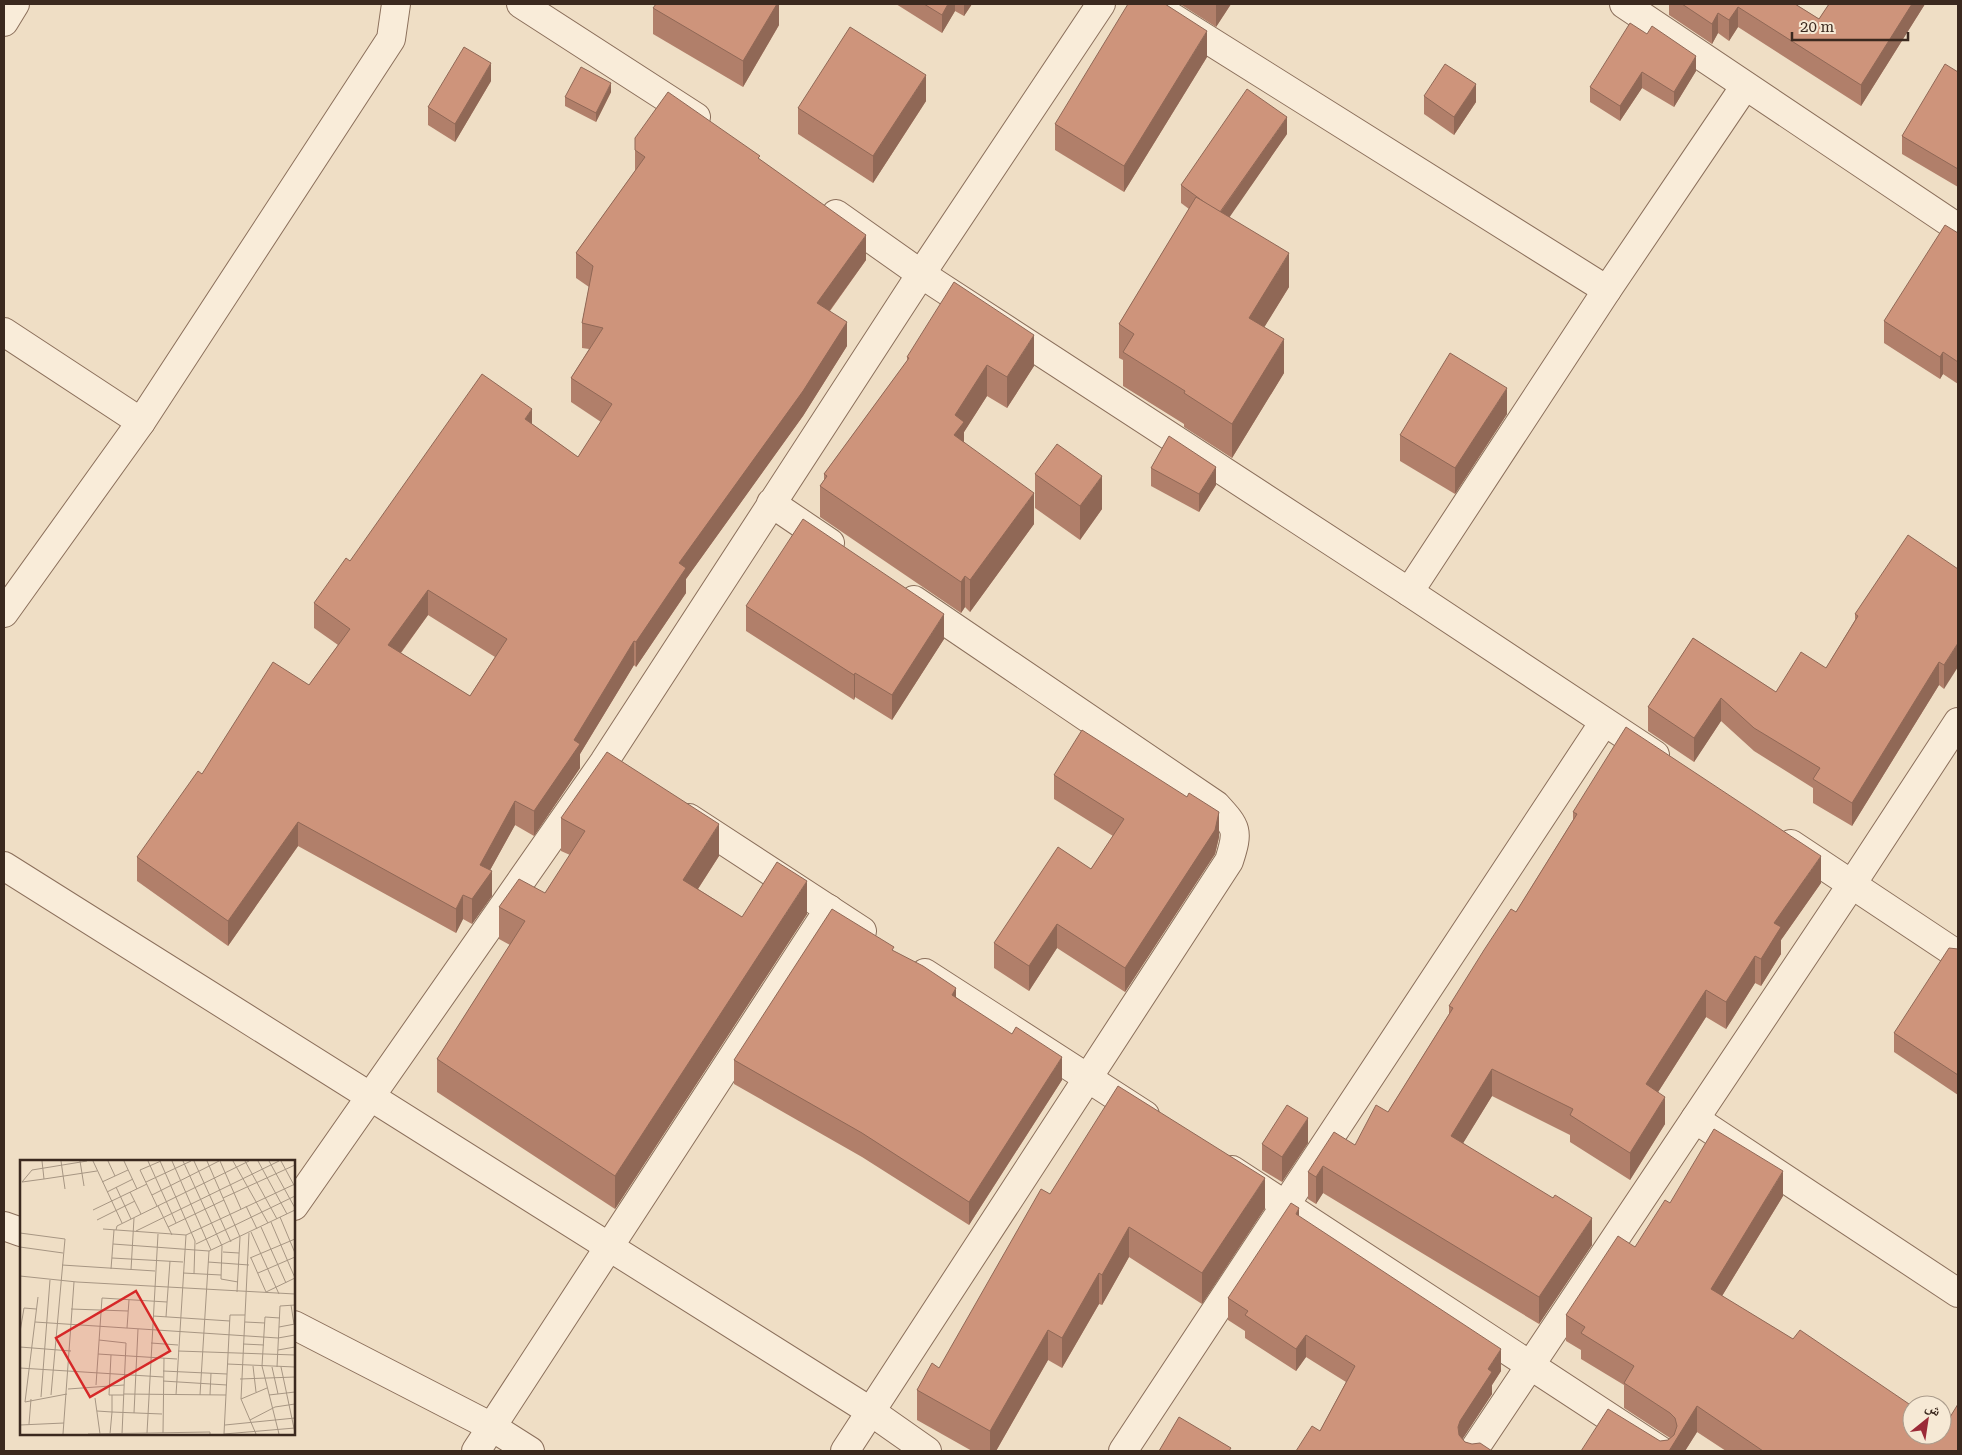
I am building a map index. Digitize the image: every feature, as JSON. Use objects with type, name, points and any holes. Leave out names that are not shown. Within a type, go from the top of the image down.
[{"type":"street","points":[[4,22],[15,4]]},
{"type":"street","points":[[4,613],[141,422],[391,39],[396,4]]},
{"type":"street","points":[[521,4],[720,134]]},
{"type":"street","points":[[295,1205],[604,762],[921,274],[1102,4]]},
{"type":"street","points":[[1151,4],[1607,290]]},
{"type":"street","points":[[1624,4],[1958,228]]},
{"type":"street","points":[[1409,592],[1607,290],[1745,86]]},
{"type":"street","points":[[817,201],[921,274],[1679,770]]},
{"type":"street","points":[[4,332],[141,422]]},
{"type":"street","points":[[771,503],[854,559]]},
{"type":"street","points":[[845,1451],[1229,861],[1235,841],[1234,825],[1216,805],[895,587]]},
{"type":"street","points":[[1124,1451],[1604,722]]},
{"type":"street","points":[[1473,1451],[1958,722]]},
{"type":"street","points":[[604,762],[629,778]]},
{"type":"street","points":[[671,806],[879,942]]},
{"type":"street","points":[[1770,830],[1958,955]]},
{"type":"street","points":[[4,866],[870,1411],[928,1451]]},
{"type":"street","points":[[476,1451],[829,909]]},
{"type":"street","points":[[904,959],[1163,1126]]},
{"type":"street","points":[[1695,1119],[1958,1293]]},
{"type":"street","points":[[1213,1157],[1288,1204],[1530,1367],[1661,1451]]},
{"type":"street","points":[[4,1226],[20,1232]]},
{"type":"street","points":[[295,1326],[492,1427],[530,1451]]},
{"type":"building","points":[[656,4],[777,4],[743,61],[653,8]]},
{"type":"building","points":[[924,4],[948,4],[942,15]]},
{"type":"building","points":[[1128,4],[1165,4],[1207,31],[1124,166],[1055,124]]},
{"type":"building","points":[[1682,4],[1795,4],[1819,19],[1829,4],[1912,4],[1861,85],[1738,7],[1729,20],[1718,13],[1712,24]]},
{"type":"building","points":[[1630,23],[1647,34],[1652,26],[1696,56],[1674,92],[1642,72],[1620,106],[1590,87]]},
{"type":"building","points":[[850,27],[926,75],[873,156],[798,108]]},
{"type":"building","points":[[464,47],[491,63],[455,124],[428,107]]},
{"type":"building","points":[[1445,64],[1476,84],[1454,117],[1424,96]]},
{"type":"building","points":[[1945,64],[1958,72],[1958,169],[1902,136]]},
{"type":"building","points":[[581,67],[611,83],[596,113],[565,97]]},
{"type":"building","points":[[1247,89],[1287,117],[1220,212],[1181,185]]},
{"type":"building","points":[[668,92],[760,156],[758,158],[866,235],[817,303],[847,322],[803,391],[679,563],[686,568],[636,642],[634,641],[574,740],[580,744],[534,811],[515,801],[480,865],[492,871],[472,899],[463,895],[456,909],[298,822],[228,921],[137,857],[198,771],[202,774],[273,662],[309,685],[350,629],[314,603],[346,558],[350,561],[482,374],[532,409],[525,419],[578,457],[612,404],[571,378],[603,328],[582,323],[593,266],[576,253],[645,157],[635,150],[635,138]],"holes":[[[428,590],[507,639],[470,696],[388,645]]]},
{"type":"building","points":[[1196,197],[1289,253],[1249,318],[1284,339],[1232,424],[1184,393],[1185,391],[1123,352],[1134,334],[1119,324]]},
{"type":"building","points":[[1945,225],[1958,233],[1958,362],[1943,352],[1940,357],[1884,321]]},
{"type":"building","points":[[954,282],[1034,335],[1007,377],[987,365],[955,415],[964,422],[954,435],[1034,493],[970,580],[965,576],[961,582],[820,486],[827,476],[824,474],[909,358],[907,357]]},
{"type":"building","points":[[1450,353],[1507,388],[1455,468],[1400,435]]},
{"type":"building","points":[[1169,436],[1216,467],[1199,494],[1151,468]]},
{"type":"building","points":[[1057,444],[1102,476],[1080,506],[1035,474]]},
{"type":"building","points":[[803,519],[944,614],[892,695],[855,673],[854,675],[746,606]]},
{"type":"building","points":[[1908,535],[1958,569],[1958,643],[1944,665],[1939,662],[1852,803],[1813,779],[1820,768],[1754,728],[1721,698],[1694,738],[1648,707],[1693,638],[1776,692],[1801,652],[1826,668],[1858,616],[1855,614]]},
{"type":"building","points":[[1626,727],[1821,856],[1774,923],[1781,927],[1761,959],[1755,956],[1726,1002],[1706,990],[1646,1084],[1665,1097],[1630,1153],[1570,1115],[1573,1109],[1492,1069],[1451,1136],[1553,1198],[1555,1195],[1592,1218],[1539,1297],[1323,1166],[1316,1177],[1308,1172],[1334,1132],[1355,1145],[1376,1105],[1388,1112],[1453,1008],[1449,1006],[1484,950],[1511,909],[1516,912],[1577,814],[1573,812]]},
{"type":"building","points":[[1082,730],[1187,797],[1189,793],[1219,812],[1215,830],[1125,968],[1057,924],[1029,966],[994,943],[1058,847],[1091,869],[1124,819],[1054,775]]},
{"type":"building","points":[[607,752],[719,824],[683,880],[742,917],[777,862],[807,881],[615,1176],[437,1059],[525,921],[499,907],[519,879],[545,893],[585,831],[561,818]]},
{"type":"building","points":[[832,909],[894,947],[892,950],[923,966],[956,988],[952,995],[1012,1034],[1016,1027],[1062,1057],[969,1202],[862,1133],[734,1060]]},
{"type":"building","points":[[1949,948],[1958,949],[1958,1075],[1894,1033]]},
{"type":"building","points":[[1118,1086],[1265,1178],[1202,1273],[1129,1227],[1102,1275],[1099,1273],[1062,1338],[1048,1330],[990,1431],[917,1390],[932,1363],[939,1368],[1041,1189],[1050,1194]]},
{"type":"building","points":[[1287,1105],[1308,1118],[1282,1157],[1262,1144]]},
{"type":"building","points":[[1714,1129],[1783,1171],[1711,1289],[1793,1339],[1800,1330],[1902,1399],[1902,1445],[1952,1445],[1952,1414],[1958,1404],[1958,1451],[1763,1451],[1697,1406],[1669,1451],[1581,1451],[1608,1409],[1660,1441],[1668,1440],[1674,1435],[1677,1426],[1675,1418],[1624,1383],[1634,1366],[1581,1333],[1585,1327],[1566,1315],[1618,1236],[1635,1247],[1665,1200],[1670,1203]]},
{"type":"building","points":[[1291,1203],[1299,1208],[1296,1214],[1501,1349],[1488,1369],[1492,1372],[1458,1427],[1459,1435],[1465,1442],[1472,1444],[1480,1443],[1492,1451],[1296,1451],[1312,1426],[1320,1431],[1355,1366],[1306,1335],[1296,1349],[1245,1315],[1248,1311],[1228,1298]]},
{"type":"building","points":[[1179,1417],[1231,1448],[1229,1451],[1159,1451]]}]
